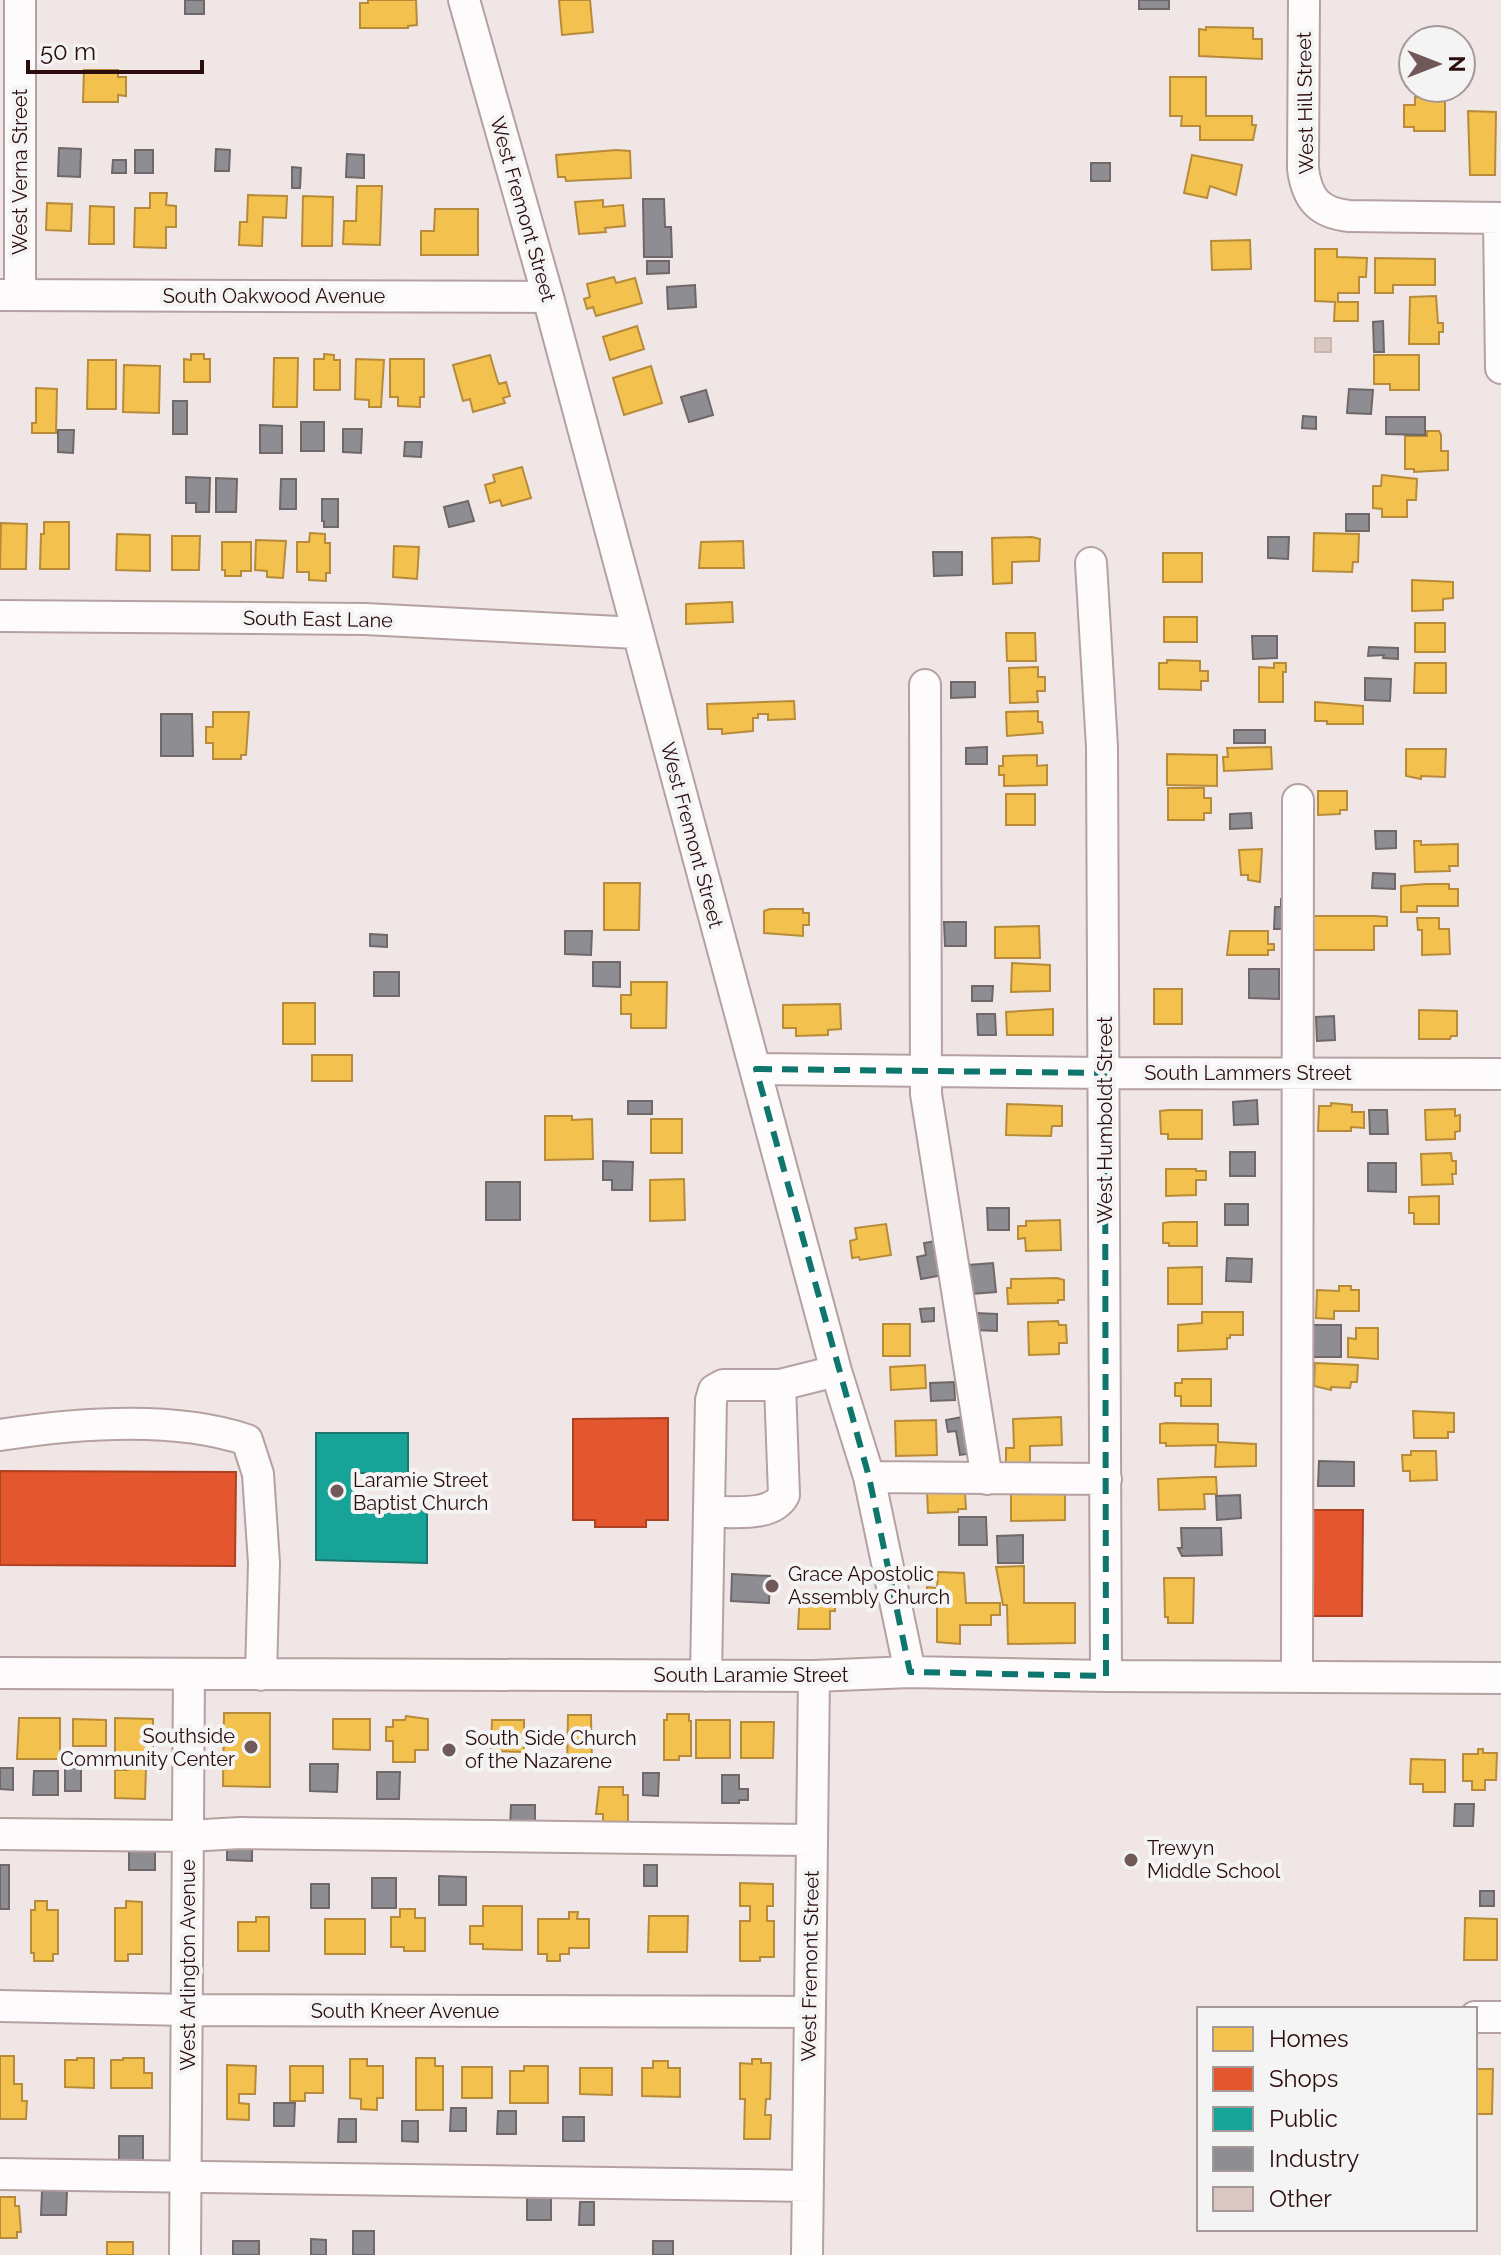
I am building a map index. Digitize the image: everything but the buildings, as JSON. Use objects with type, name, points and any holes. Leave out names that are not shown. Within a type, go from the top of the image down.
[{"type":"street","name":"West Verna Street","points":[[10,295],[10,124],[20,0]]},
{"type":"street","name":"West Fremont Street","points":[[464,0],[548,297],[836,1371],[869,1477],[910,1672]]},
{"type":"street","name":"West Hill Street","points":[[1304,0],[1303,169],[1307,190],[1315,205],[1325,212],[1349,216],[1500,218]]},
{"type":"street","points":[[1500,218],[1501,368]]},
{"type":"street","name":"South Oakwood Avenue","points":[[10,295],[548,297]]},
{"type":"street","name":"West Humboldt Street","points":[[1091,563],[1101,702],[1106,1676]]},
{"type":"street","name":"South East Lane","points":[[0,616],[365,619],[637,633]]},
{"type":"street","points":[[925,685],[926,1094],[987,1479]]},
{"type":"street","points":[[1297,1677],[1298,800]]},
{"type":"street","name":"South Lammers Street","points":[[756,1069],[1501,1074]]},
{"type":"street","points":[[706,1676],[711,1400],[714,1390],[723,1385],[780,1385],[836,1371]]},
{"type":"street","points":[[709,1512],[768,1510],[784,1495],[780,1385]]},
{"type":"street","points":[[0,1435],[37,1429],[147,1424],[219,1431],[247,1440],[258,1474],[264,1563],[261,1675]]},
{"type":"street","points":[[869,1477],[1106,1479]]},
{"type":"street","name":"South Laramie Street","points":[[0,1673],[814,1676],[910,1672],[1501,1678]]},
{"type":"street","name":"West Arlington Avenue","points":[[185,2255],[189,1675]]},
{"type":"street","name":"West Fremont Street","points":[[807,2255],[814,1676]]},
{"type":"street","points":[[0,1834],[188,1836],[240,1833],[811,1840]]},
{"type":"street","name":"South Kneer Avenue","points":[[0,2006],[188,2010],[809,2012]]},
{"type":"street","points":[[1477,2017],[1501,2017]]},
{"type":"street","points":[[0,2174],[808,2186]]},
{"type":"highlighted area","points":[[756,1069],[1105,1073],[1106,1676],[910,1672],[869,1477]]},
{"type":"place","name":"Laramie Street Baptist Church","points":[[337,1491]]},
{"type":"place","name":"Grace Apostolic Assembly Church","points":[[772,1586]]},
{"type":"place","name":"Southside Community Center","points":[[251,1747]]},
{"type":"place","name":"South Side Church of the Nazarene","points":[[449,1750]]},
{"type":"place","name":"Trewyn Middle School","points":[[1131,1860]]}]
